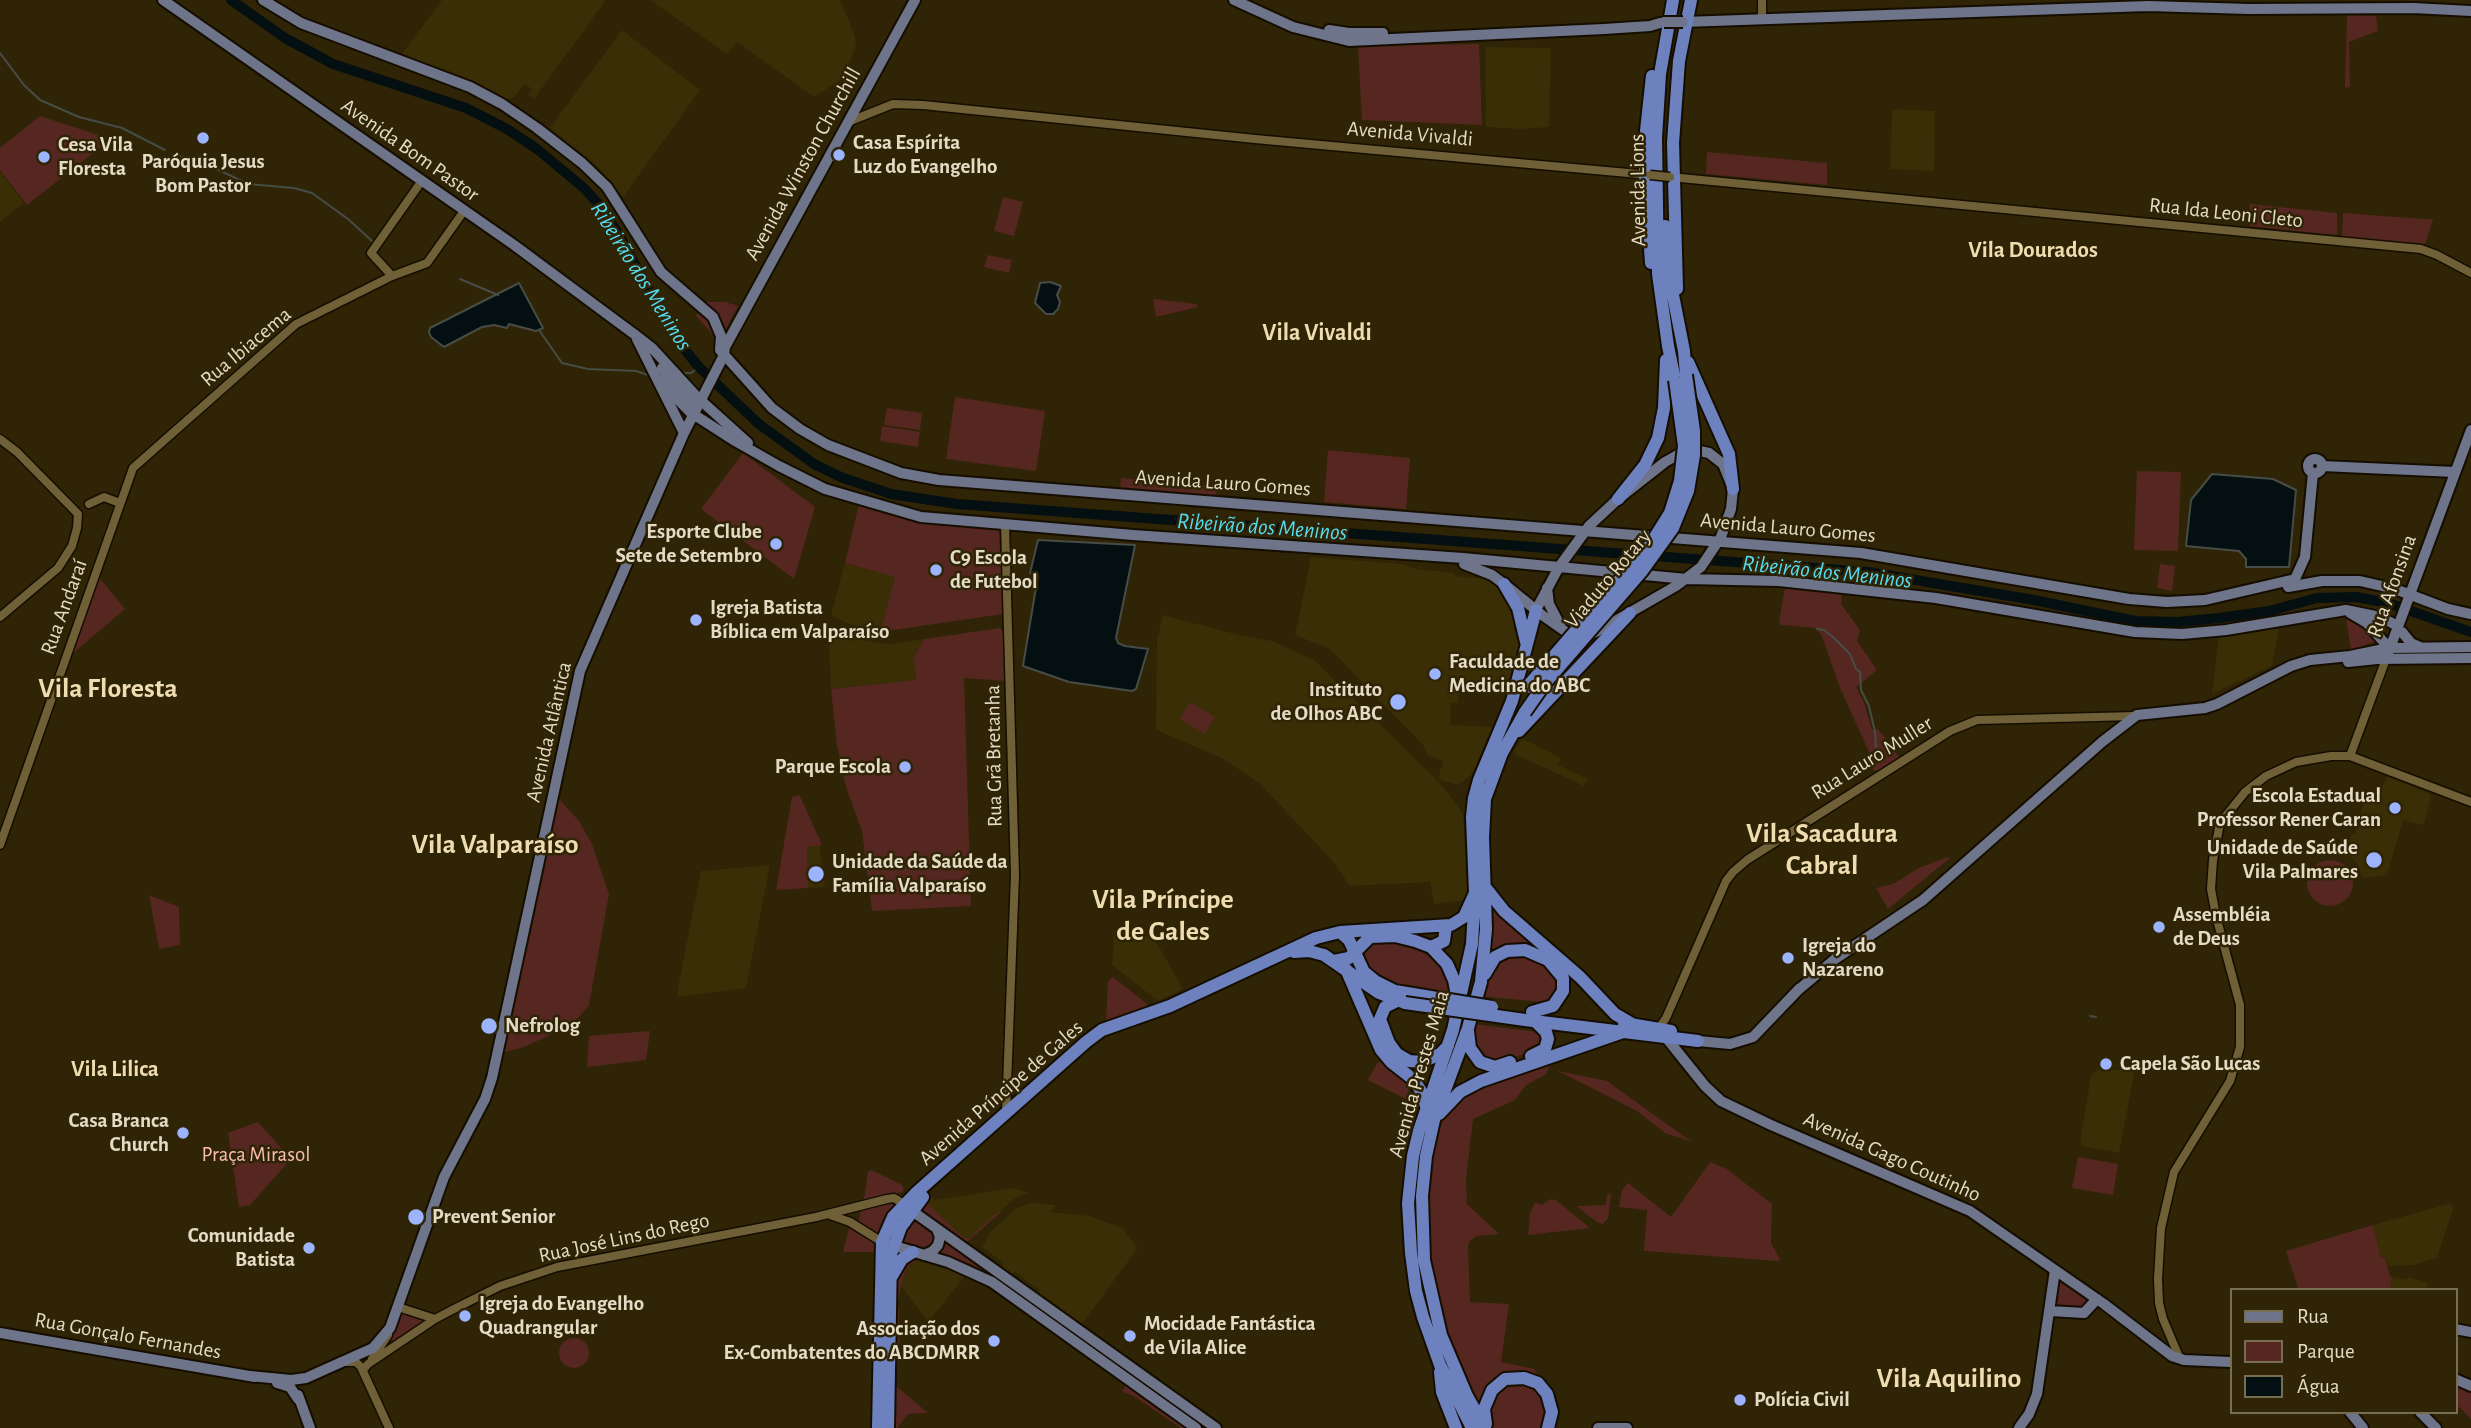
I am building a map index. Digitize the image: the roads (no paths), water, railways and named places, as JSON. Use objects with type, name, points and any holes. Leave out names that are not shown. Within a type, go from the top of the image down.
[{"type":"highway","points":[[1666,0],[1649,96],[1647,175],[1652,279],[1670,316]]},
{"type":"highway","name":"Avenida Lions","points":[[1673,0],[1661,64],[1656,138],[1658,274],[1684,351],[1680,377]]},
{"type":"highway","name":"Avenida Lions","points":[[1680,377],[1668,346],[1670,316],[1662,154],[1666,84],[1682,0]]},
{"type":"highway","points":[[1670,316],[1678,261],[1671,177],[1676,97],[1684,22],[1691,0]]},
{"type":"highway","points":[[1618,499],[1645,465],[1658,438],[1664,408],[1668,346]]},
{"type":"highway","points":[[1684,351],[1729,454],[1733,489]]},
{"type":"highway","name":"Viaduto Rotary","points":[[1502,726],[1527,687],[1650,545],[1670,513],[1680,481],[1684,446],[1680,377]]},
{"type":"highway","name":"Viaduto Rotary","points":[[1507,744],[1546,682],[1642,571],[1673,528],[1688,491],[1694,455],[1694,431],[1680,377]]},
{"type":"highway","points":[[1504,584],[1517,608],[1527,648]]},
{"type":"highway","points":[[1502,726],[1512,701],[1536,610]]},
{"type":"highway","points":[[1507,744],[1630,613]]},
{"type":"highway","name":"Avenida Prestes Maia","points":[[1486,1428],[1466,1396],[1441,1335],[1427,1281],[1422,1239],[1422,1196],[1426,1156],[1434,1120],[1468,1028],[1481,982],[1486,929],[1472,817],[1479,780],[1502,726]]},
{"type":"highway","name":"Avenida Prestes Maia","points":[[1472,1428],[1440,1365],[1416,1290],[1408,1203],[1413,1156],[1426,1106],[1460,1009],[1480,890],[1485,799],[1507,744]]},
{"type":"highway","points":[[1431,947],[1444,941],[1447,926],[1464,917],[1480,890],[1580,977],[1628,1028]]},
{"type":"highway","name":"Avenida Príncipe de Gales","points":[[888,1244],[888,1227],[908,1207],[1005,1118],[1101,1037],[1161,1012],[1308,941],[1335,933],[1447,926]]},
{"type":"highway","points":[[1329,958],[1335,933],[1349,940],[1369,977],[1403,999]]},
{"type":"highway","points":[[1329,958],[1345,960],[1366,939],[1375,936],[1405,937],[1431,947],[1450,969],[1460,1009]]},
{"type":"highway","points":[[1481,982],[1493,960],[1501,953],[1518,949],[1543,957],[1561,974],[1563,991],[1553,1006],[1530,1016]]},
{"type":"highway","name":"Avenida Príncipe de Gales","points":[[1277,957],[1303,950],[1329,958]]},
{"type":"highway","points":[[1329,958],[1379,993],[1403,999],[1662,1032],[1692,1041],[1679,1055]]},
{"type":"highway","points":[[1346,969],[1381,1050],[1391,1062],[1414,1080],[1426,1106]]},
{"type":"highway","points":[[1403,999],[1385,1007],[1380,1018],[1389,1043],[1397,1054],[1409,1061],[1422,1062],[1440,1054],[1448,1046]]},
{"type":"highway","points":[[1468,1028],[1470,1048],[1476,1058],[1483,1064],[1496,1067],[1545,1049],[1548,1036],[1530,1016]]},
{"type":"highway","points":[[1434,1120],[1454,1097],[1474,1084],[1628,1028]]},
{"type":"highway","points":[[888,1244],[888,1428]]},
{"type":"highway","points":[[878,1428],[888,1244]]},
{"type":"highway","points":[[890,1279],[902,1259],[918,1254]]},
{"type":"highway","points":[[1440,1365],[1441,1388],[1456,1428]]},
{"type":"highway","points":[[1486,1428],[1484,1409],[1489,1394],[1505,1379],[1519,1377],[1532,1380],[1548,1394],[1552,1412],[1548,1428]]},
{"type":"main road","name":"Avenida Bom Pastor","points":[[163,0],[547,268],[652,348],[696,406]]},
{"type":"main road","name":"Avenida Winston Churchill","points":[[720,356],[915,0]]},
{"type":"main road","points":[[1234,0],[1301,30],[1349,41],[1604,29],[1650,26],[1662,22]]},
{"type":"main road","points":[[1248,0],[1279,15],[1314,27],[1349,33],[1651,21],[1762,20],[2058,4],[2471,11]]},
{"type":"main road","points":[[267,4],[301,23],[478,92],[502,104],[561,146],[607,187],[661,272],[713,317],[721,336],[720,356]]},
{"type":"main road","name":"Avenida Bom Pastor","points":[[636,337],[684,433]]},
{"type":"main road","name":"Avenida Atlântica","points":[[390,1328],[444,1177],[481,1107],[492,1078],[580,671],[720,356]]},
{"type":"main road","name":"Avenida Lauro Gomes","points":[[720,356],[770,413],[797,435],[850,462],[888,476],[919,483],[1883,561],[2155,608],[2204,606],[2329,580],[2366,582],[2411,599],[2471,614]]},
{"type":"main road","name":"Avenida Bom Pastor","points":[[658,379],[696,406]]},
{"type":"main road","points":[[696,406],[779,466],[825,489],[921,517],[1417,556],[1562,562],[1687,579],[1766,580],[1894,593],[2135,632],[2182,634],[2226,630],[2346,610],[2402,624],[2411,643],[2423,648]]},
{"type":"main road","name":"Rua Afonsina","points":[[2391,653],[2471,429]]},
{"type":"main road","name":"Rua Afonsina","points":[[2411,599],[2471,449]]},
{"type":"main road","points":[[1417,556],[1462,564],[1486,572],[1504,584],[1536,610],[1563,630],[1575,636],[1589,635],[1659,596],[1700,568],[1715,547],[1728,517],[1733,489],[1726,470],[1718,460],[1704,451],[1691,450],[1672,457],[1618,499],[1582,536],[1562,562],[1536,610]]},
{"type":"main road","points":[[2329,580],[2310,575],[2305,557],[2318,469],[2455,472]]},
{"type":"main road","name":"Avenida Lauro Gomes","points":[[1715,547],[1884,555],[2129,599],[2166,602],[2205,600],[2291,581],[2299,575],[2305,557]]},
{"type":"main road","points":[[1462,564],[1474,560]]},
{"type":"main road","points":[[1700,568],[1704,575],[1714,580]]},
{"type":"main road","points":[[1654,576],[1661,585],[1659,596]]},
{"type":"main road","points":[[1547,588],[1552,612],[1563,630]]},
{"type":"main road","points":[[2346,610],[2367,623],[2391,653],[2423,648],[2471,647]]},
{"type":"main road","name":"Rua Lauro Muller","points":[[2136,715],[2205,708],[2291,666],[2310,660],[2348,662],[2391,653],[2471,658]]},
{"type":"main road","points":[[1692,1041],[1730,1044],[1753,1037],[1826,959],[1919,895],[1999,827],[2013,820],[2136,715]]},
{"type":"main road","name":"Avenida Gago Coutinho","points":[[1662,1032],[1705,1086],[1724,1102],[1771,1125],[1965,1208],[2097,1299],[2159,1348],[2180,1359],[2230,1362]]},
{"type":"main road","points":[[908,1207],[1216,1428]]},
{"type":"main road","points":[[918,1254],[933,1251],[938,1245],[940,1239],[937,1229]]},
{"type":"main road","points":[[888,1244],[956,1265],[998,1286],[1196,1428]]},
{"type":"main road","points":[[2019,1428],[2029,1414],[2037,1394],[2055,1270]]},
{"type":"main road","points":[[2050,1311],[2084,1313],[2097,1299]]},
{"type":"main road","name":"Rua Gonçalo Fernandes","points":[[250,1376],[291,1380],[306,1378],[347,1362],[375,1347],[390,1328]]},
{"type":"main road","name":"Rua Gonçalo Fernandes","points":[[0,1333],[250,1376],[287,1385],[298,1399]]},
{"type":"main road","points":[[306,1378],[298,1387],[298,1399],[310,1428]]},
{"type":"main road","points":[[2351,1414],[2363,1428]]},
{"type":"main road","points":[[2422,1414],[2436,1428]]},
{"type":"main road","points":[[1598,1428],[1627,1428]]},
{"type":"street","points":[[1762,0],[1762,20]]},
{"type":"street","name":"Avenida Vivaldi","points":[[848,122],[893,104],[923,104],[1972,206]]},
{"type":"street","points":[[392,276],[370,253],[421,181]]},
{"type":"street","name":"Rua Ida Leoni Cleto","points":[[1972,206],[2421,249],[2471,274]]},
{"type":"street","name":"Rua Ibiacema","points":[[138,461],[296,324],[392,276],[427,263],[464,211]]},
{"type":"street","points":[[0,439],[17,452],[78,514],[72,546],[58,568],[0,617]]},
{"type":"street","name":"Rua Andaraí","points":[[0,845],[120,503],[138,461]]},
{"type":"street","points":[[89,504],[104,497],[120,503]]},
{"type":"street","name":"Rua Grã Bretanha","points":[[1005,524],[1015,885],[1005,1118]]},
{"type":"street","name":"Rua Afonsina","points":[[2350,756],[2391,653]]},
{"type":"street","name":"Rua Lauro Muller","points":[[1662,1032],[1726,881],[1740,866],[1950,731],[1977,720],[2136,715]]},
{"type":"street","points":[[2180,1359],[2161,1313],[2158,1279],[2161,1228],[2171,1183],[2179,1162],[2230,1081],[2238,1059],[2241,1028],[2238,998],[2211,889],[2220,823],[2245,792],[2277,770],[2309,759],[2350,756],[2471,803]]},
{"type":"street","name":"Rua José Lins do Rego","points":[[366,1367],[435,1319],[500,1286],[557,1268],[832,1216],[891,1198],[908,1207]]},
{"type":"street","points":[[858,1227],[856,1218],[860,1206]]},
{"type":"street","points":[[832,1216],[888,1244]]},
{"type":"street","points":[[398,1307],[435,1319]]},
{"type":"street","name":"Avenida Atlântica","points":[[366,1367],[384,1344],[390,1328]]},
{"type":"street","points":[[2159,1348],[2165,1341],[2167,1331]]},
{"type":"street","points":[[347,1362],[356,1362],[366,1367],[389,1428]]},
{"type":"water","points":[[1050,282],[1061,286],[1057,295],[1060,302],[1053,314],[1046,314],[1035,303],[1040,283]]},
{"type":"water","points":[[519,283],[543,328],[536,331],[509,324],[507,328],[494,325],[482,327],[444,347],[431,337],[430,328]]},
{"type":"water","points":[[2212,474],[2273,479],[2296,490],[2289,567],[2246,567],[2246,559],[2239,551],[2186,546],[2191,500]]},
{"type":"water","points":[[1038,540],[1135,545],[1116,638],[1118,643],[1125,646],[1148,649],[1136,689],[1132,691],[1069,682],[1023,666],[1038,575],[1030,573]]},
{"type":"waterway","name":"Ribeirão dos Meninos","points":[[231,0],[285,38],[333,64],[466,108],[507,129],[537,149],[584,188],[602,208],[673,335],[699,367],[759,424],[814,464],[843,478],[891,494],[957,504],[1868,572],[2034,600],[2135,621],[2177,622],[2219,618],[2269,611],[2317,598],[2356,597],[2388,603],[2471,632]]},
{"type":"waterway","points":[[0,53],[24,85],[40,100],[79,117],[122,128],[165,150]]},
{"type":"waterway","points":[[174,155],[198,160],[248,184],[294,188],[312,193],[348,219],[372,241]]},
{"type":"waterway","points":[[460,279],[498,295]]},
{"type":"waterway","points":[[539,330],[562,363],[588,369],[636,371],[648,375]]},
{"type":"waterway","points":[[685,373],[691,373],[699,367]]},
{"type":"waterway","points":[[1817,629],[1824,630],[1833,637],[1850,654],[1860,672],[1861,690],[1869,706],[1876,747]]},
{"type":"waterway","points":[[2090,1016],[2096,1017]]},
{"type":"place","name":"Paróquia Jesus Bom Pastor","points":[[203,138]]},
{"type":"place","name":"Casa Espírita Luz do Evangelho","points":[[839,155]]},
{"type":"place","name":"Cesa Vila Floresta","points":[[44,157]]},
{"type":"place","name":"Esporte Clube Sete de Setembro","points":[[776,544]]},
{"type":"place","name":"C9 Escola de Futebol","points":[[936,570]]},
{"type":"place","name":"Igreja Batista Bíblica em Valparaíso","points":[[696,620]]},
{"type":"place","name":"Faculdade de Medicina do ABC","points":[[1435,674]]},
{"type":"place","name":"Instituto de Olhos ABC","points":[[1398,702]]},
{"type":"place","name":"Parque Escola","points":[[905,767]]},
{"type":"place","name":"Escola Estadual Professor Rener Caran","points":[[2395,808]]},
{"type":"place","name":"Unidade de Saúde Vila Palmares","points":[[2374,860]]},
{"type":"place","name":"Unidade da Saúde da Família Valparaíso","points":[[816,874]]},
{"type":"place","name":"Assembléia de Deus","points":[[2159,927]]},
{"type":"place","name":"Igreja do Nazareno","points":[[1788,958]]},
{"type":"place","name":"Nefrolog","points":[[489,1026]]},
{"type":"place","name":"Capela São Lucas","points":[[2106,1064]]},
{"type":"place","name":"Casa Branca Church","points":[[183,1133]]},
{"type":"place","name":"Prevent Senior","points":[[416,1217]]},
{"type":"place","name":"Comunidade Batista","points":[[309,1248]]},
{"type":"place","name":"Igreja do Evangelho Quadrangular","points":[[465,1316]]},
{"type":"place","name":"Mocidade Fantástica de Vila Alice","points":[[1130,1336]]},
{"type":"place","name":"Associação dos Ex-Combatentes do ABCDMRR","points":[[994,1341]]},
{"type":"place","name":"Polícia Civil","points":[[1740,1400]]},
{"type":"district","name":"Vila Dourados","points":[[2033,250]]},
{"type":"district","name":"Vila Vivaldi","points":[[1317,333]]},
{"type":"district","name":"Vila Floresta","points":[[108,689]]},
{"type":"district","name":"Vila Valparaíso","points":[[495,845]]},
{"type":"district","name":"Vila Sacadura Cabral","points":[[1822,850]]},
{"type":"district","name":"Vila Príncipe de Gales","points":[[1163,916]]},
{"type":"district","name":"Vila Lilica","points":[[115,1069]]},
{"type":"district","name":"Vila Aquilino","points":[[1949,1379]]},
{"type":"park label","name":"Praça Mirasol","points":[[256,1155]]}]
